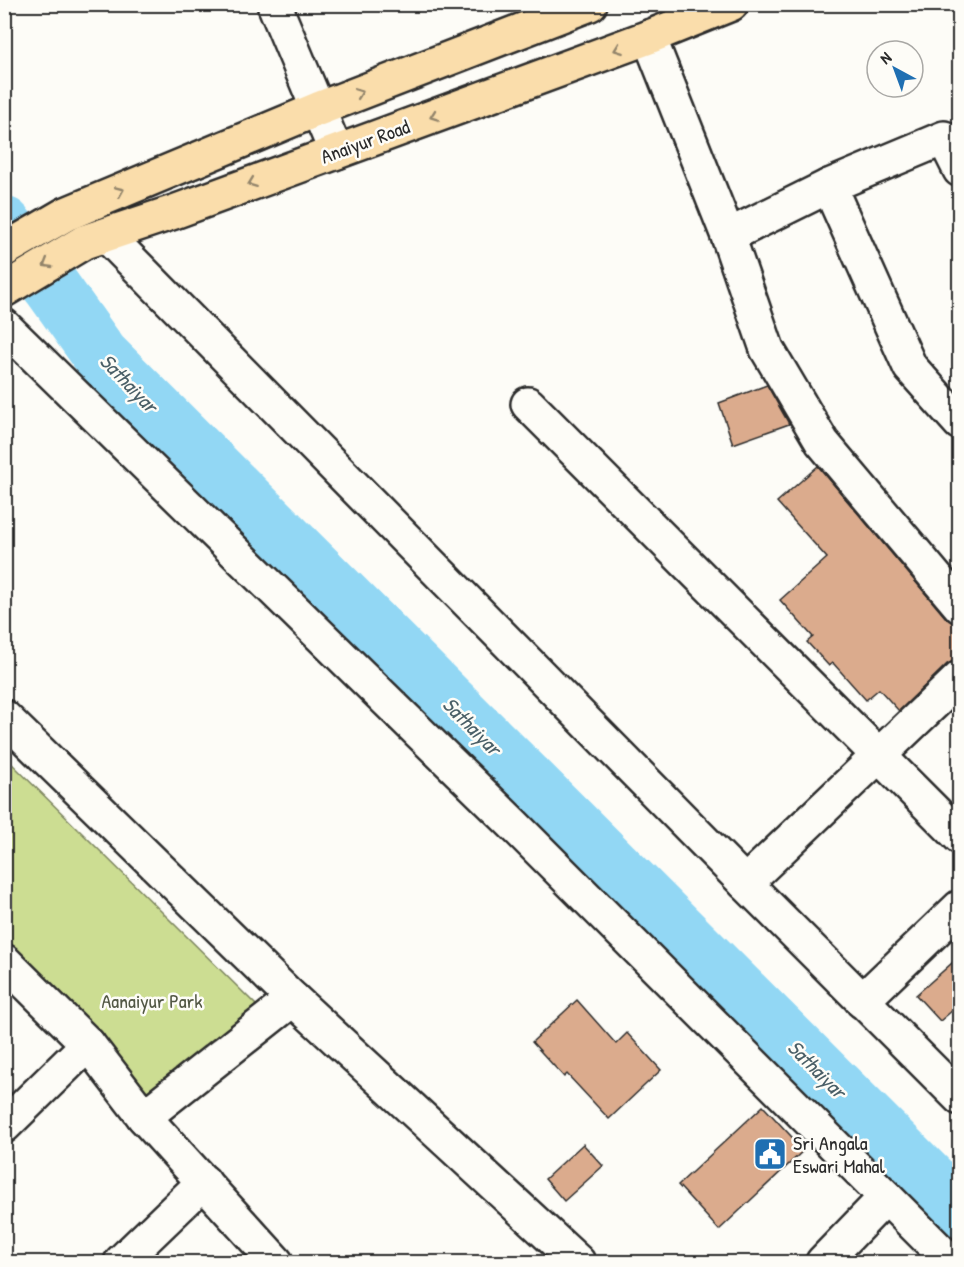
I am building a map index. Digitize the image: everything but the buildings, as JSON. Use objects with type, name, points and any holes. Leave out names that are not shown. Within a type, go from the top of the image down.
[{"type":"main road","points":[[4,250],[66,214],[318,109],[590,4]]},
{"type":"main road","name":"Anaiyur Road","points":[[8,288],[95,239],[649,37],[731,4]]},
{"type":"street","points":[[274,4],[336,152]]},
{"type":"street","points":[[649,37],[728,236],[767,349],[822,442],[960,606]]},
{"type":"street","points":[[728,236],[829,186],[952,135],[960,170]]},
{"type":"street","points":[[829,186],[910,367],[960,423]]},
{"type":"street","points":[[95,239],[960,1098]]},
{"type":"street","points":[[4,326],[521,832],[951,1263]]},
{"type":"street","points":[[528,404],[960,837]]},
{"type":"street","points":[[745,883],[960,678]]},
{"type":"street","points":[[4,717],[292,999],[578,1263]]},
{"type":"street","points":[[862,1000],[960,907]]},
{"type":"street","points":[[4,961],[88,1044],[144,1117],[276,1263]]},
{"type":"street","points":[[144,1117],[292,999]]},
{"type":"street","points":[[4,1126],[88,1044]]},
{"type":"street","points":[[121,1263],[204,1182]]},
{"type":"street","points":[[823,1263],[886,1197]]},
{"type":"green space","name":"Aanaiyur Park","points":[[4,756],[257,1006],[141,1100],[5,949]]},
{"type":"waterway","name":"Sathaiyar","points":[[4,225],[101,356],[960,1211]]},
{"type":"place","name":"Sri Angala Eswari Mahal","points":[[770,1154]]}]
